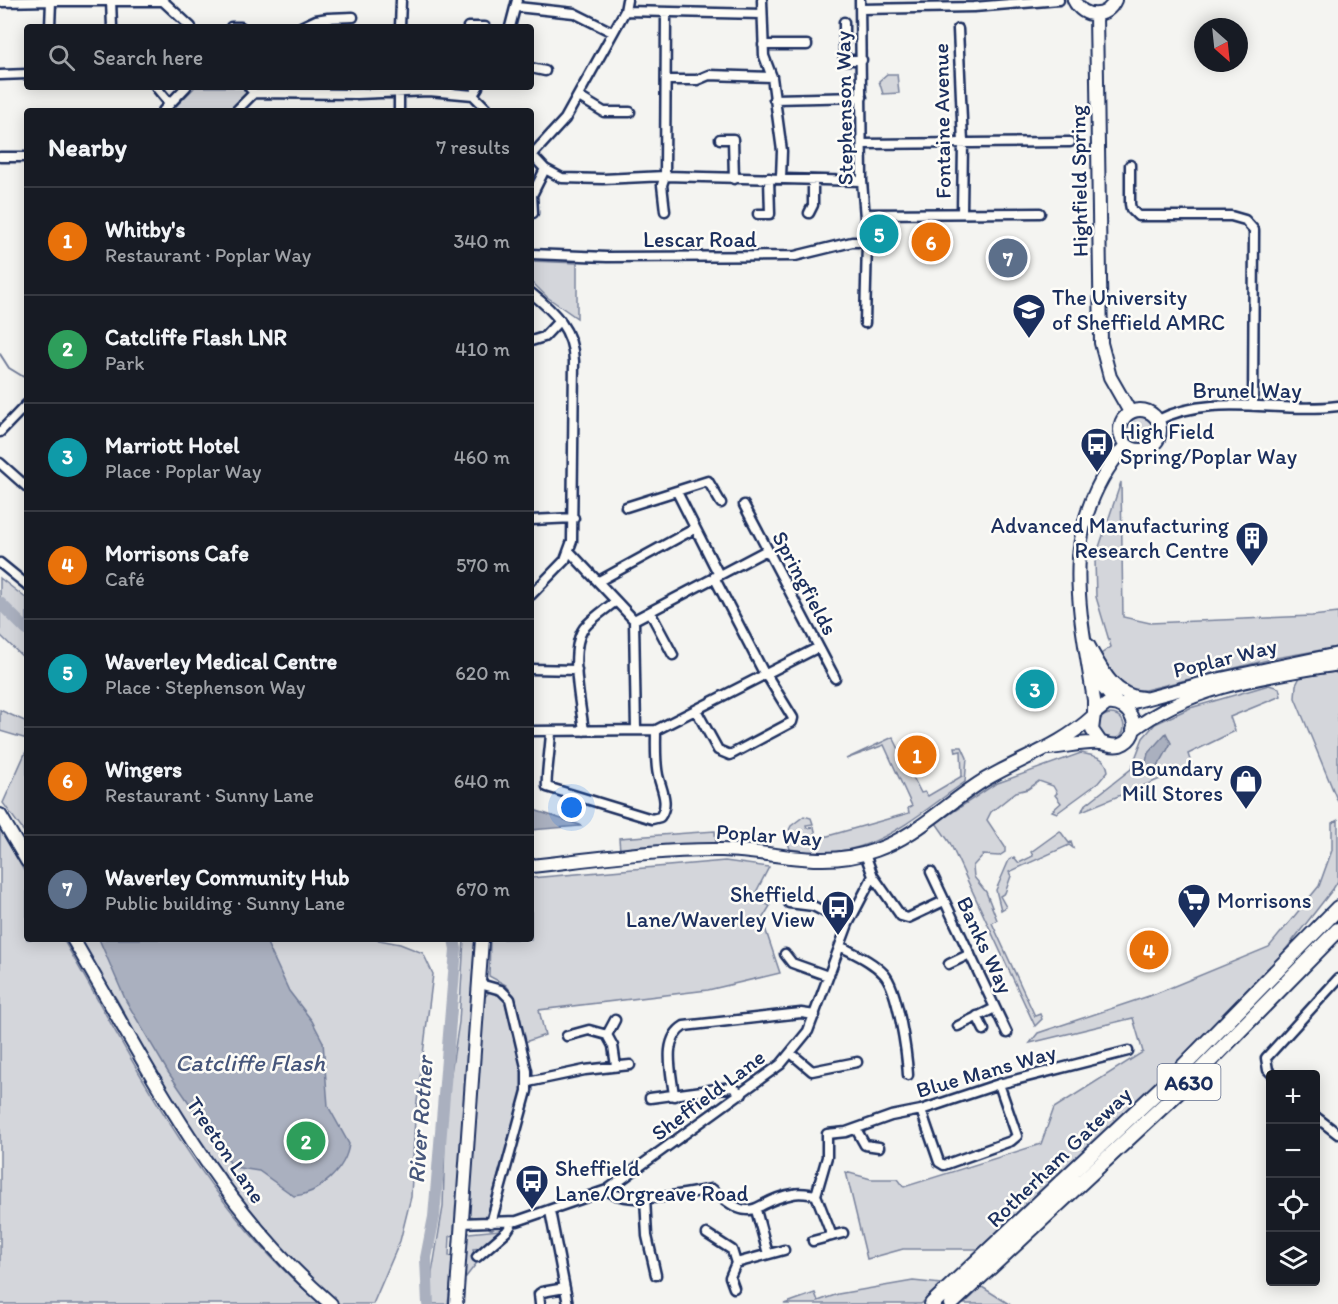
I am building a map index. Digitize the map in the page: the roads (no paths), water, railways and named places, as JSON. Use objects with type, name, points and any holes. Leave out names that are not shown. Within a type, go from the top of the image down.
[{"type":"highway","name":"A630","points":[[1290,959],[1338,896]]},
{"type":"highway","name":"Rotherham Gateway","points":[[932,1304],[1177,1073],[1338,908]]},
{"type":"highway","name":"Rotherham Gateway","points":[[951,1304],[1190,1081],[1338,930]]},
{"type":"main road","points":[[1074,0],[1081,10],[1096,15],[1108,11],[1116,0]]},
{"type":"main road","name":"Highfield Spring","points":[[1096,15],[1101,343],[1110,377],[1130,412]]},
{"type":"main road","points":[[1142,410],[1158,420],[1161,433],[1152,447],[1137,450],[1126,445],[1120,428],[1130,412],[1142,410]]},
{"type":"main road","points":[[1101,743],[1092,730],[1094,700],[1082,636],[1077,566],[1085,523],[1103,475],[1126,445]]},
{"type":"main road","points":[[1082,636],[1111,683],[1132,698],[1147,698]]},
{"type":"main road","name":"Poplar Way","points":[[534,866],[721,850],[808,861],[865,854],[905,837],[985,779],[1047,749],[1078,729],[1102,705],[1147,698],[1216,680],[1338,654]]},
{"type":"main road","points":[[1087,655],[1103,688],[1133,717],[1133,730]]},
{"type":"main road","name":"Poplar Way","points":[[1047,749],[1101,743],[1119,745],[1130,738],[1133,730],[1166,707],[1211,691],[1338,664]]},
{"type":"main road","points":[[0,815],[24,856]]},
{"type":"main road","name":"Treeton Lane","points":[[75,942],[167,1099],[227,1194],[289,1266],[331,1304]]},
{"type":"main road","points":[[456,1304],[482,942]]},
{"type":"street","points":[[111,0],[112,24]]},
{"type":"street","points":[[400,0],[400,24]]},
{"type":"street","points":[[534,152],[565,119],[579,97],[625,11],[627,0]]},
{"type":"street","points":[[762,0],[764,56],[772,76],[782,151],[780,178]]},
{"type":"street","points":[[861,4],[1059,0]]},
{"type":"street","points":[[50,24],[51,1]]},
{"type":"street","points":[[0,2],[164,1],[188,24]]},
{"type":"street","points":[[511,24],[517,3],[574,13],[612,32]]},
{"type":"street","name":"Stephenson Way","points":[[861,4],[862,181],[867,242],[865,323]]},
{"type":"street","points":[[625,11],[666,14],[762,14]]},
{"type":"street","points":[[665,211],[662,185],[665,176],[666,14]]},
{"type":"street","points":[[307,24],[316,20],[328,23],[353,17]]},
{"type":"street","points":[[844,22],[844,60],[862,60]]},
{"type":"street","name":"Fontaine Avenue","points":[[958,29],[963,143],[962,212]]},
{"type":"street","points":[[763,45],[807,45]]},
{"type":"street","points":[[534,68],[545,70]]},
{"type":"street","points":[[0,75],[24,74]]},
{"type":"street","points":[[667,80],[697,80],[709,75],[772,76]]},
{"type":"street","points":[[158,90],[170,104]]},
{"type":"street","points":[[166,108],[183,90]]},
{"type":"street","points":[[238,108],[252,90],[476,91],[487,108]]},
{"type":"street","points":[[399,90],[399,108]]},
{"type":"street","points":[[579,97],[604,112],[630,112]]},
{"type":"street","points":[[774,99],[862,97]]},
{"type":"street","points":[[720,139],[733,139],[735,179]]},
{"type":"street","points":[[862,144],[1070,142]]},
{"type":"street","points":[[0,157],[24,157]]},
{"type":"street","points":[[534,158],[545,169],[562,178],[665,176],[862,181]]},
{"type":"street","points":[[1130,165],[1130,204],[1131,209],[1138,216],[1232,216],[1240,217],[1251,225],[1254,240],[1253,406]]},
{"type":"street","points":[[534,191],[545,169]]},
{"type":"street","points":[[758,214],[770,214],[769,178]]},
{"type":"street","points":[[809,213],[813,205],[813,181]]},
{"type":"street","points":[[866,214],[1040,213]]},
{"type":"street","name":"Lescar Road","points":[[534,254],[607,257],[795,256],[852,242],[867,242]]},
{"type":"street","points":[[534,296],[560,320],[574,344],[573,518],[570,552],[534,592]]},
{"type":"street","points":[[534,340],[544,337],[560,320]]},
{"type":"street","name":"Brunel Way","points":[[1158,420],[1192,407],[1338,406]]},
{"type":"street","points":[[0,432],[24,407]]},
{"type":"street","points":[[0,463],[24,484]]},
{"type":"street","points":[[626,507],[708,482],[721,503]]},
{"type":"street","points":[[676,492],[765,675],[793,718],[792,722],[730,755],[718,750],[696,710]]},
{"type":"street","name":"Springfields","points":[[744,505],[835,678]]},
{"type":"street","points":[[534,520],[573,518]]},
{"type":"street","points":[[599,581],[694,530]]},
{"type":"street","points":[[634,620],[767,550]]},
{"type":"street","points":[[570,552],[634,620],[636,730]]},
{"type":"street","points":[[0,563],[24,583]]},
{"type":"street","points":[[584,731],[577,670],[578,643],[582,632],[616,600]]},
{"type":"street","points":[[650,612],[673,655]]},
{"type":"street","points":[[534,731],[656,730],[818,648]]},
{"type":"street","points":[[534,669],[577,670]]},
{"type":"street","points":[[551,731],[547,787],[652,819],[660,817],[664,812],[664,789],[658,775],[656,730]]},
{"type":"street","points":[[865,854],[873,876],[903,918],[908,918],[944,900]]},
{"type":"street","name":"Banks Way","points":[[931,872],[1007,1033]]},
{"type":"street","name":"Sheffield Lane","points":[[461,1223],[513,1222],[607,1190],[742,1094],[792,1054],[808,1031],[848,924],[873,876]]},
{"type":"street","points":[[789,903],[813,906],[848,924]]},
{"type":"street","points":[[840,946],[872,964],[888,980],[906,1048],[908,1075]]},
{"type":"street","points":[[785,954],[792,963],[828,976]]},
{"type":"street","points":[[949,964],[970,954]]},
{"type":"street","points":[[1268,1070],[1266,1058],[1338,979]]},
{"type":"street","points":[[480,984],[501,990],[510,999],[528,1082],[491,1223]]},
{"type":"street","points":[[958,1026],[995,1008]]},
{"type":"street","points":[[674,1096],[671,1040],[674,1034],[684,1026],[801,1013],[815,1015]]},
{"type":"street","points":[[977,1016],[984,1030]]},
{"type":"street","points":[[607,1035],[615,1020]]},
{"type":"street","points":[[567,1036],[589,1030],[607,1035],[614,1046],[616,1066]]},
{"type":"street","name":"Blue Mans Way","points":[[816,1195],[827,1157],[827,1134],[856,1129],[891,1116],[921,1110],[999,1084],[1128,1051]]},
{"type":"street","points":[[792,1054],[812,1071],[857,1062]]},
{"type":"street","points":[[528,1082],[630,1065]]},
{"type":"street","points":[[921,1110],[939,1161],[944,1165],[1011,1141],[1017,1136],[999,1084]]},
{"type":"street","points":[[650,1098],[732,1087],[742,1094]]},
{"type":"street","points":[[1320,1119],[1338,1134]]},
{"type":"street","points":[[856,1129],[865,1145],[879,1147]]},
{"type":"street","points":[[607,1190],[621,1196],[645,1197],[712,1189],[736,1207],[756,1209],[791,1194],[816,1195],[832,1236]]},
{"type":"street","points":[[645,1197],[647,1236],[656,1275]]},
{"type":"street","points":[[756,1209],[768,1254]]},
{"type":"street","points":[[550,1211],[568,1304]]},
{"type":"street","points":[[477,1257],[507,1231],[513,1222]]},
{"type":"street","points":[[813,1241],[843,1233]]},
{"type":"street","points":[[707,1234],[732,1250],[736,1263],[730,1277],[734,1288]]},
{"type":"street","points":[[736,1263],[784,1251]]},
{"type":"street","points":[[540,1304],[539,1294],[542,1292],[565,1288]]},
{"type":"water","points":[[1166,733],[1171,743],[1163,758],[1157,767],[1143,775],[1148,753]]},
{"type":"water","points":[[534,810],[580,825],[534,830]]},
{"type":"water","name":"Catcliffe Flash","points":[[100,942],[266,942],[289,991],[312,1021],[323,1042],[328,1106],[349,1144],[343,1162],[337,1171],[313,1191],[294,1196],[259,1171],[233,1167],[168,1072],[126,1001]]},
{"type":"waterway","points":[[0,354],[9,368],[24,377]]},
{"type":"waterway","name":"River Rother","points":[[0,603],[24,627]]},
{"type":"waterway","name":"River Rother","points":[[428,1304],[426,1258],[434,1217],[456,949],[455,942]]},
{"type":"place","name":"Waverley Medical Centre","points":[[879,234]]},
{"type":"place","name":"Wingers","points":[[931,242]]},
{"type":"place","name":"Waverley Community Hub","points":[[1008,258]]},
{"type":"place","name":"The University of Sheffield AMRC","points":[[1029,339]]},
{"type":"place","name":"High Field Spring/Poplar Way","points":[[1097,473]]},
{"type":"place","name":"Advanced Manufacturing Research Centre","points":[[1252,567]]},
{"type":"place","name":"Marriott Hotel","points":[[1035,689]]},
{"type":"place","name":"Whitby's","points":[[917,755]]},
{"type":"place","name":"Boundary Mill Stores","points":[[1246,810]]},
{"type":"place","name":"Morrisons","points":[[1194,929]]},
{"type":"place","name":"Sheffield Lane/Waverley View","points":[[838,936]]},
{"type":"place","name":"Morrisons Cafe","points":[[1149,950]]},
{"type":"place","name":"Catcliffe Flash LNR","points":[[306,1141]]},
{"type":"place","name":"Sheffield Lane/Orgreave Road","points":[[532,1210]]}]
